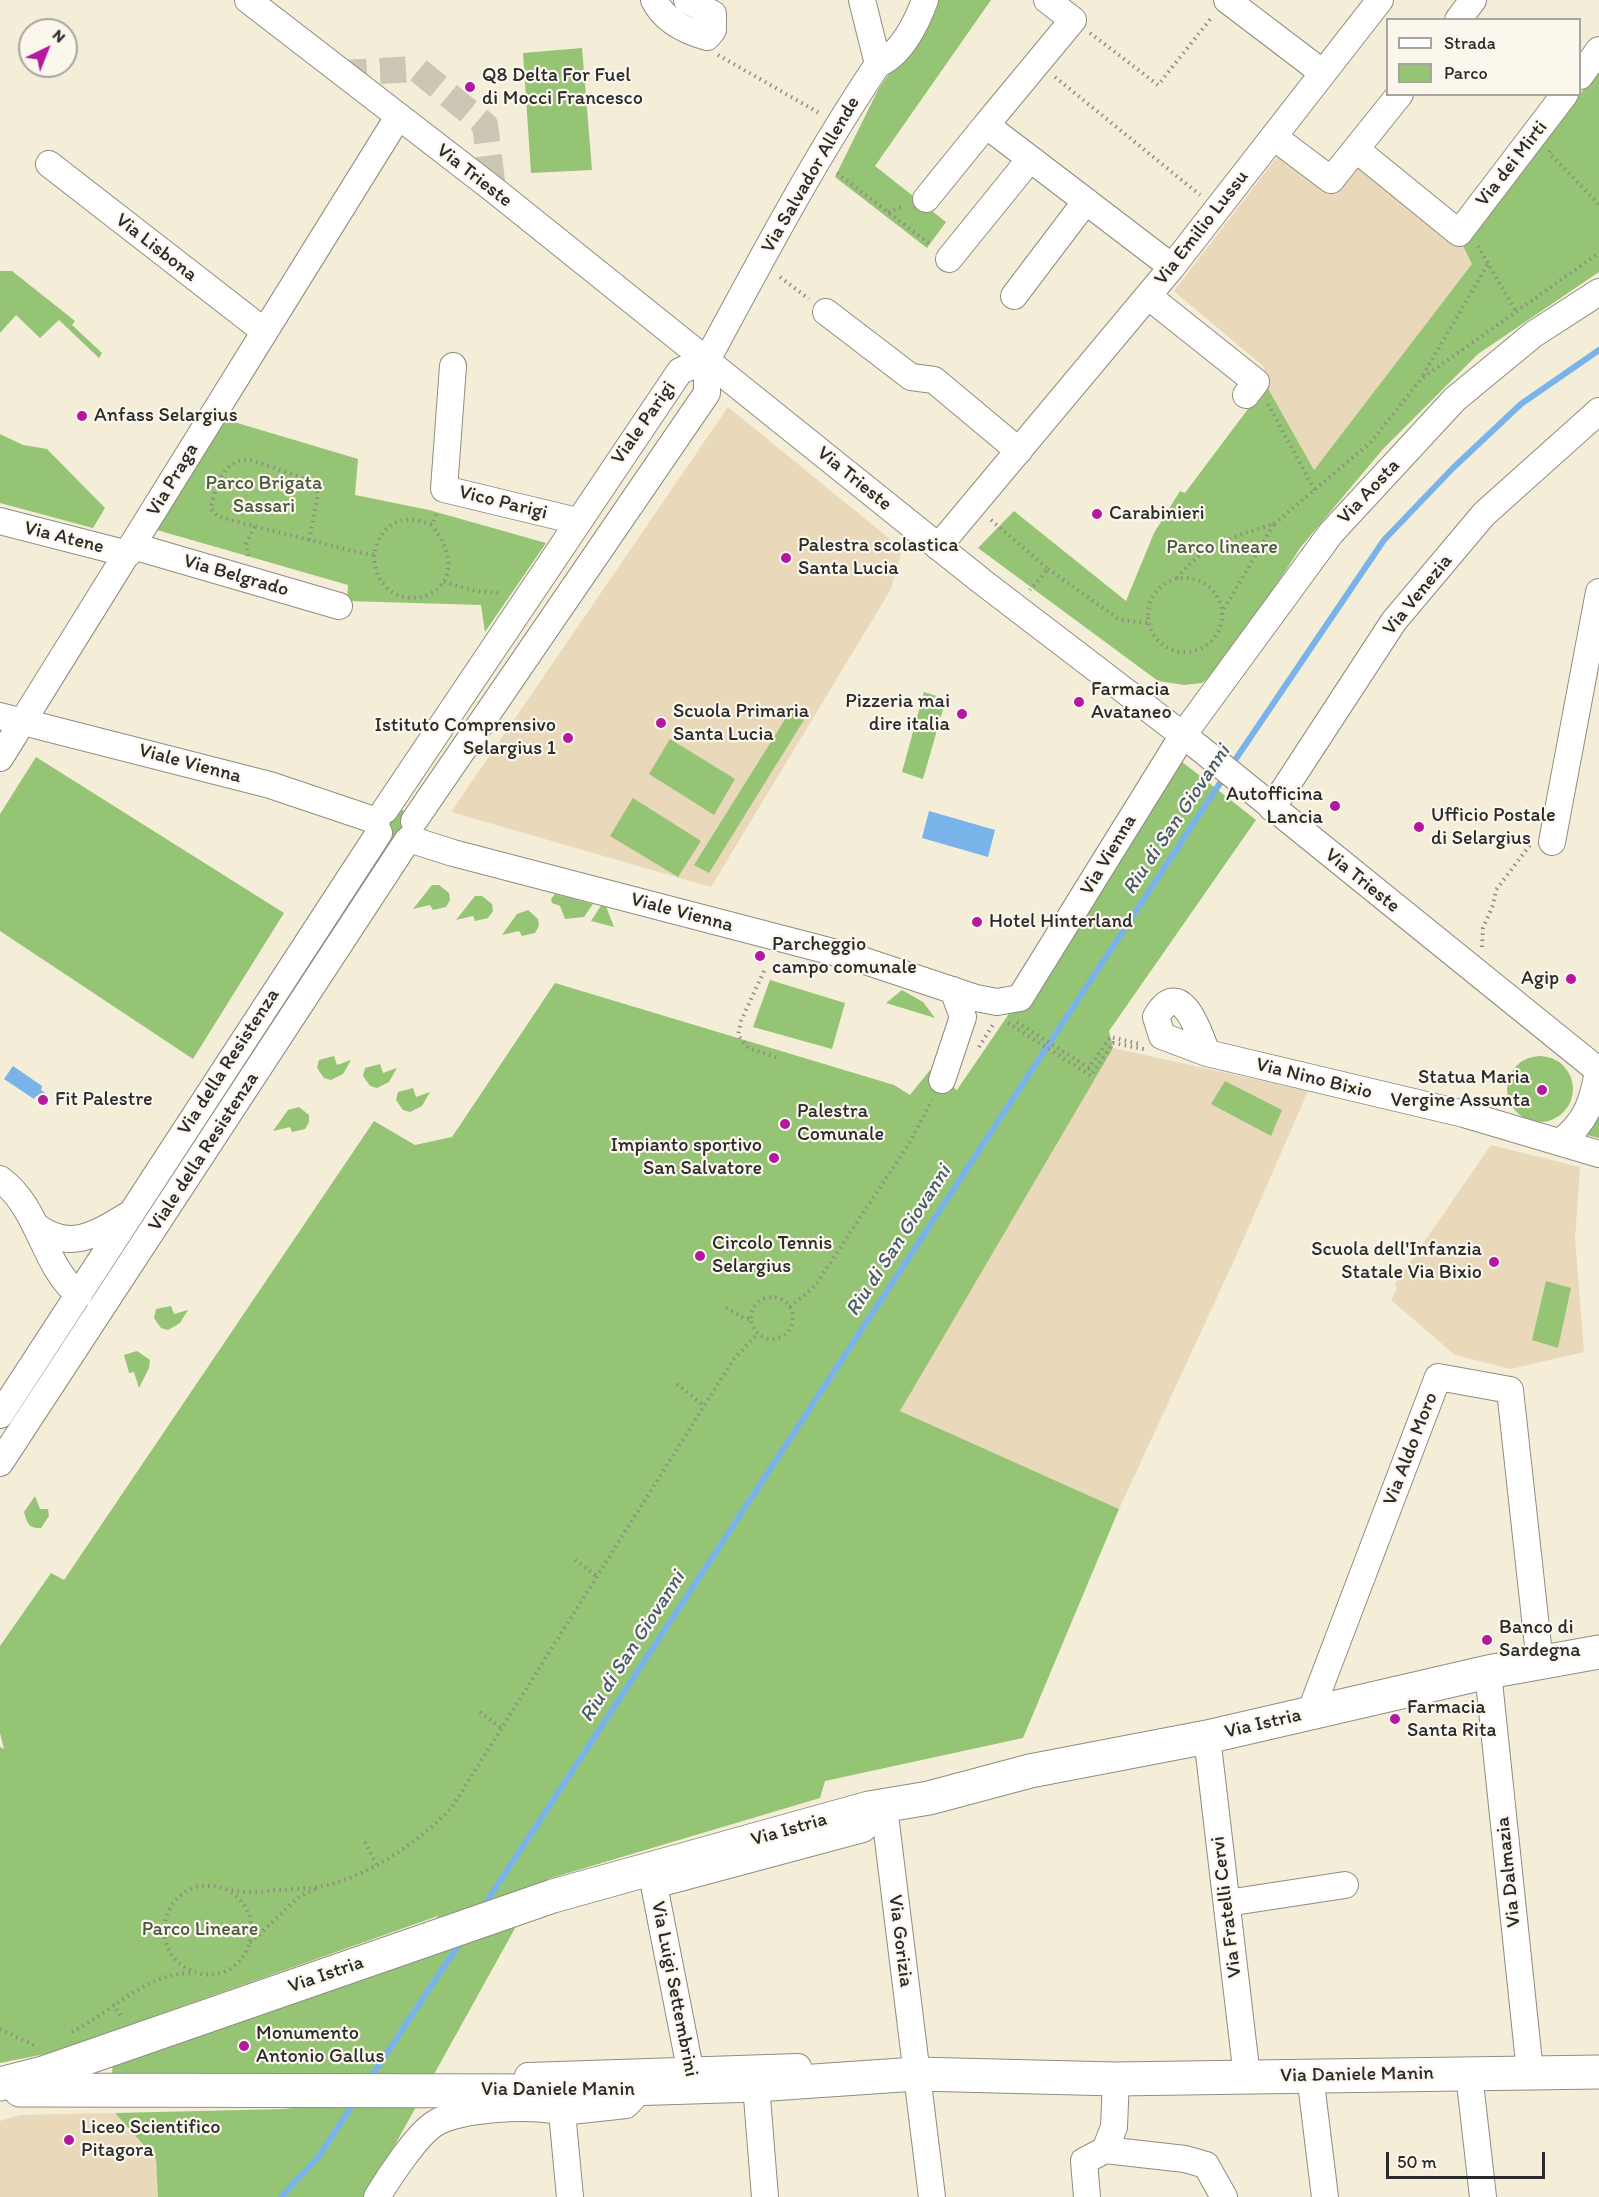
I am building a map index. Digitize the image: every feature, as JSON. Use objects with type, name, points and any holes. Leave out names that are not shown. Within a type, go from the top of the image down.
[{"type":"main road","name":"Via Istria","points":[[17,2087],[554,1899],[869,1808],[884,1807],[1030,1771],[1207,1737],[1488,1672],[1599,1652]]},
{"type":"main road","name":"Via Daniele Manin","points":[[17,2087],[425,2084],[641,2089],[692,2079],[756,2085],[916,2074],[1116,2079],[1599,2072]]},
{"type":"street","name":"Via Trieste","points":[[248,0],[707,360],[938,547],[1190,740],[1599,1071]]},
{"type":"street","points":[[654,0],[660,12],[673,22],[710,26]]},
{"type":"street","points":[[687,0],[710,26]]},
{"type":"street","points":[[862,0],[878,64]]},
{"type":"street","name":"Via Salvador Allende","points":[[871,40],[913,11],[923,0]]},
{"type":"street","name":"Via Salvador Allende","points":[[707,360],[838,124],[878,64],[889,60],[919,18],[923,0]]},
{"type":"street","points":[[926,199],[1073,20],[1047,0]]},
{"type":"street","name":"Via Emilio Lussu","points":[[938,547],[1172,267],[1380,0]]},
{"type":"street","points":[[1460,18],[1473,0]]},
{"type":"street","points":[[1223,4],[1323,73]]},
{"type":"street","points":[[1581,75],[1599,50]]},
{"type":"street","points":[[1274,137],[1331,180],[1398,96]]},
{"type":"street","name":"Via dei Mirti","points":[[1468,239],[1564,96]]},
{"type":"street","name":"Via Praga","points":[[0,758],[12,718],[130,550],[398,117]]},
{"type":"street","points":[[986,125],[1172,267]]},
{"type":"street","points":[[1357,150],[1468,239]]},
{"type":"street","points":[[949,259],[1030,159]]},
{"type":"street","name":"Via Lisbona","points":[[49,164],[264,331]]},
{"type":"street","points":[[1014,296],[1086,201]]},
{"type":"street","name":"Via Aosta","points":[[1190,740],[1331,533],[1455,399],[1534,334],[1599,292]]},
{"type":"street","points":[[1148,296],[1256,382],[1249,391]]},
{"type":"street","points":[[826,312],[911,377],[934,380],[1019,451]]},
{"type":"street","name":"Viale Parigi","points":[[380,821],[577,521],[680,371],[707,360],[707,393],[410,834]]},
{"type":"street","name":"Vico Parigi","points":[[453,366],[444,489],[577,521]]},
{"type":"street","name":"Via Venezia","points":[[1266,803],[1394,621],[1484,514],[1594,420]]},
{"type":"street","name":"Via Atene","points":[[0,521],[130,550]]},
{"type":"street","name":"Via Belgrado","points":[[130,550],[339,606]]},
{"type":"street","points":[[1554,836],[1592,683],[1599,592]]},
{"type":"street","name":"Viale Vienna","points":[[12,718],[270,785],[380,821]]},
{"type":"street","name":"Via Vienna","points":[[965,994],[997,1002],[1020,998],[1190,740]]},
{"type":"street","points":[[380,821],[390,843],[410,834]]},
{"type":"street","name":"Via della Resistenza","points":[[80,1294],[380,821]]},
{"type":"street","name":"Viale Vienna","points":[[410,834],[453,853],[856,958],[965,994]]},
{"type":"street","name":"Viale della Resistenza","points":[[0,1463],[410,834]]},
{"type":"street","points":[[942,1080],[963,1017],[965,994]]},
{"type":"street","name":"Via Nino Bixio","points":[[1207,1053],[1464,1114],[1599,1154]]},
{"type":"street","points":[[1560,1142],[1587,1116],[1599,1071]]},
{"type":"street","points":[[0,1415],[80,1294],[65,1284],[22,1199],[3,1188]]},
{"type":"street","points":[[36,1226],[56,1239],[82,1238],[99,1233],[131,1213]]},
{"type":"street","name":"Via Aldo Moro","points":[[1310,1713],[1438,1377],[1510,1390],[1540,1664]]},
{"type":"street","name":"Via Dalmazia","points":[[1488,1672],[1530,2072]]},
{"type":"street","name":"Via Fratelli Cervi","points":[[1207,1737],[1247,2077]]},
{"type":"street","name":"Via Gorizia","points":[[884,1807],[932,2197]]},
{"type":"street","name":"Via Luigi Settembrini","points":[[692,2079],[654,1885],[863,1829],[884,1807]]},
{"type":"street","points":[[1227,1903],[1345,1885]]},
{"type":"street","points":[[425,2084],[692,2079],[887,2064],[916,2074]]},
{"type":"street","points":[[1469,2074],[1483,2197]]},
{"type":"street","points":[[1310,2075],[1325,2197]]},
{"type":"street","points":[[1105,2150],[1114,2127],[1116,2079]]},
{"type":"street","points":[[756,2085],[765,2197]]},
{"type":"street","points":[[377,2197],[396,2167],[435,2123],[480,2110],[548,2108],[562,2112],[626,2105],[641,2089]]},
{"type":"street","points":[[562,2112],[570,2197]]},
{"type":"street","points":[[1087,2197],[1084,2161],[1105,2150],[1185,2159],[1206,2165],[1224,2197]]},
{"type":"path","points":[[1073,20],[1158,85],[1223,4]]},
{"type":"path","points":[[710,26],[712,52],[838,124]]},
{"type":"path","points":[[1038,63],[1217,209]]},
{"type":"path","points":[[1556,144],[1549,153],[1599,204]]},
{"type":"path","points":[[834,171],[949,259]]},
{"type":"path","points":[[1468,239],[1488,264],[1515,310]]},
{"type":"path","points":[[1421,379],[1515,310],[1599,253]]},
{"type":"path","points":[[1177,579],[1189,562],[1227,539],[1274,524],[1315,492],[1370,443],[1421,379],[1488,264]]},
{"type":"path","points":[[780,277],[826,312]]},
{"type":"path","points":[[1249,391],[1263,394],[1315,492]]},
{"type":"path","points":[[309,540],[318,495],[315,482],[240,459],[232,463],[224,473],[211,509],[218,516],[309,540],[374,555]]},
{"type":"path","points":[[432,525],[437,511]]},
{"type":"path","points":[[986,515],[1048,569],[1120,620],[1149,623]]},
{"type":"path","points":[[408,518],[432,525],[442,540],[446,553],[444,582],[429,597],[407,598],[386,586],[378,576],[374,555],[376,543],[384,530],[395,520],[408,518]]},
{"type":"path","points":[[1222,612],[1219,600],[1206,585],[1189,578],[1177,579],[1157,590],[1148,611],[1149,623],[1162,643],[1172,649],[1185,651],[1202,647],[1216,635],[1222,612],[1274,524]]},
{"type":"path","points":[[246,560],[246,544],[255,526]]},
{"type":"path","points":[[1016,608],[1048,569]]},
{"type":"path","points":[[444,582],[476,591],[511,593]]},
{"type":"path","points":[[1481,953],[1483,928],[1493,905],[1496,890],[1524,856],[1534,837],[1554,836]]},
{"type":"path","points":[[764,971],[741,1021],[738,1035],[748,1048],[778,1058]]},
{"type":"path","points":[[1145,1050],[1113,1043],[1091,1076],[1012,1022],[1089,1068],[1110,1037],[1151,1046]]},
{"type":"path","points":[[790,1306],[815,1286],[910,1142],[942,1080]]},
{"type":"path","points":[[766,1298],[779,1298],[790,1306],[793,1319],[783,1336],[770,1338],[758,1333],[752,1318],[755,1306],[766,1298]]},
{"type":"path","points":[[726,1308],[746,1319],[752,1318]]},
{"type":"path","points":[[67,2035],[84,2027],[123,1997],[174,1972],[213,1974],[230,1968],[243,1957],[250,1943],[300,1896],[376,1864],[410,1845],[434,1826],[452,1807],[734,1359],[758,1333]]},
{"type":"path","points":[[676,1384],[704,1406]]},
{"type":"path","points":[[575,1560],[598,1577]]},
{"type":"path","points":[[480,1712],[501,1728]]},
{"type":"path","points":[[365,1842],[376,1864]]},
{"type":"path","points":[[196,1972],[179,1963],[168,1950],[164,1935],[167,1913],[177,1898],[194,1888],[215,1886],[245,1893],[319,1887]]},
{"type":"path","points":[[226,1889],[246,1907],[252,1924],[250,1943]]},
{"type":"path","points":[[0,2029],[37,2047],[45,2045]]},
{"type":"shaded area","points":[[1281,152],[1329,188],[1353,161],[1461,242],[1473,264],[1313,471],[1266,385],[1264,367],[1174,291]]},
{"type":"shaded area","name":"Scuola Primaria Santa Lucia","points":[[728,407],[902,549],[891,589],[711,887],[451,812]]},
{"type":"shaded area","points":[[1113,1048],[1308,1091],[1236,1256],[1119,1509],[900,1411],[1026,1185]]},
{"type":"shaded area","name":"Scuola dell'Infanzia Statale Via Bixio","points":[[1491,1145],[1580,1167],[1575,1239],[1584,1352],[1511,1369],[1455,1355],[1391,1300],[1397,1289],[1395,1284]]},
{"type":"shaded area","name":"Liceo Scientifico Pitagora","points":[[115,2113],[156,2159],[158,2197],[0,2197],[0,2121],[20,2115]]},
{"type":"green space","points":[[939,0],[991,0],[875,166],[946,222],[927,248],[835,177],[878,90]]},
{"type":"green space","points":[[582,48],[592,170],[531,173],[523,53]]},
{"type":"green space","name":"Parco lineare","points":[[1599,70],[1599,272],[1478,354],[1383,449],[1300,548],[1230,657],[1202,683],[1184,685],[1158,681],[978,548],[1014,511],[1126,601],[1154,533],[1180,491],[1185,493],[1266,385],[1314,470],[1472,264],[1461,242],[1578,96],[1581,96],[1581,92]]},
{"type":"green space","points":[[0,271],[12,271],[75,321],[72,325],[102,353],[99,358],[59,320],[40,338],[16,315],[0,333]]},
{"type":"green space","name":"Parco Brigata Sassari","points":[[224,419],[358,459],[355,495],[429,510],[546,543],[485,632],[481,605],[347,601],[348,585],[157,530]]},
{"type":"green space","points":[[0,434],[23,445],[47,449],[105,508],[93,528],[0,503]]},
{"type":"green space","points":[[924,692],[946,699],[923,779],[902,772]]},
{"type":"green space","points":[[794,705],[807,715],[709,873],[694,865]]},
{"type":"green space","points":[[670,739],[735,779],[714,815],[649,774]]},
{"type":"green space","points":[[36,757],[284,913],[193,1059],[0,931],[0,814]]},
{"type":"green space","name":"Parco Lineare","points":[[1181,761],[1256,820],[1109,1031],[1113,1048],[900,1411],[1119,1509],[1023,1738],[825,1781],[820,1798],[548,1879],[519,1921],[366,2197],[158,2197],[156,2159],[115,2113],[285,2109],[320,2104],[111,2080],[113,2064],[407,1962],[438,1916],[50,2053],[0,2063],[0,1747],[4,1749],[0,1733],[0,1646],[51,1573],[64,1580],[374,1121],[415,1145],[452,1137],[555,983],[894,1085],[910,1095],[930,1070],[957,1090]]},
{"type":"green space","points":[[633,798],[701,841],[678,877],[610,836]]},
{"type":"green space","points":[[397,807],[412,816],[396,844],[385,841],[378,819]]},
{"type":"green space","points":[[432,885],[439,885],[449,893],[450,900],[446,907],[433,910],[430,905],[413,909]]},
{"type":"green space","points":[[555,894],[593,904],[584,917],[565,919],[560,906],[552,903],[551,899]]},
{"type":"green space","points":[[475,896],[482,896],[492,904],[493,911],[488,918],[475,921],[473,916],[456,920]]},
{"type":"green space","points":[[604,901],[614,927],[591,921]]},
{"type":"green space","points":[[528,910],[538,919],[539,926],[535,933],[522,936],[519,931],[502,935],[517,914]]},
{"type":"green space","points":[[770,980],[845,1003],[832,1049],[753,1027]]},
{"type":"green space","points":[[902,990],[923,1002],[935,1018],[886,1003]]},
{"type":"green space","points":[[334,1056],[337,1065],[351,1060],[343,1074],[331,1080],[324,1078],[317,1068],[319,1060]]},
{"type":"green space","points":[[1540,1056],[1553,1059],[1563,1066],[1570,1076],[1573,1089],[1570,1102],[1563,1112],[1553,1119],[1540,1122],[1527,1119],[1517,1112],[1510,1102],[1507,1089],[1510,1076],[1517,1066],[1527,1059]]},
{"type":"green space","points":[[380,1064],[383,1073],[397,1068],[389,1082],[377,1088],[370,1086],[363,1076],[365,1068]]},
{"type":"green space","points":[[1225,1081],[1282,1110],[1271,1136],[1211,1104]]},
{"type":"green space","points":[[413,1088],[416,1097],[430,1092],[422,1106],[410,1112],[403,1110],[396,1100],[398,1092]]},
{"type":"green space","points":[[1599,1102],[1599,1138],[1582,1134]]},
{"type":"green space","points":[[299,1107],[309,1115],[309,1122],[305,1129],[292,1132],[290,1127],[273,1131],[288,1110]]},
{"type":"green space","points":[[1546,1281],[1571,1288],[1558,1348],[1532,1340]]},
{"type":"green space","points":[[171,1306],[174,1314],[188,1310],[180,1323],[168,1330],[161,1328],[154,1318],[156,1309]]},
{"type":"green space","points":[[137,1351],[150,1360],[149,1368],[139,1388],[134,1372],[129,1373],[124,1355]]},
{"type":"green space","points":[[35,1496],[40,1509],[48,1509],[49,1516],[41,1528],[29,1524],[24,1512]]},
{"type":"water","points":[[929,811],[995,830],[988,857],[922,838]]},
{"type":"water","points":[[13,1066],[42,1086],[41,1090],[45,1093],[41,1099],[36,1096],[34,1099],[4,1079]]},
{"type":"waterway","name":"Riu di San Giovanni","points":[[1231,766],[1384,540],[1453,468],[1521,404],[1599,350]]},
{"type":"waterway","name":"Riu di San Giovanni","points":[[483,1907],[1224,777]]},
{"type":"waterway","name":"Riu di San Giovanni","points":[[369,2080],[461,1941]]},
{"type":"waterway","name":"Riu di San Giovanni","points":[[281,2197],[319,2156],[355,2101]]},
{"type":"tunnel","points":[[341,73],[417,69],[485,125],[493,189]]},
{"type":"place","name":"Q8 Delta For Fuel di Mocci Francesco","points":[[470,87]]},
{"type":"place","name":"Anfass Selargius","points":[[82,416]]},
{"type":"place","name":"Carabinieri","points":[[1097,514]]},
{"type":"place","name":"Palestra scolastica Santa Lucia","points":[[786,558]]},
{"type":"place","name":"Farmacia Avataneo","points":[[1079,702]]},
{"type":"place","name":"Pizzeria mai dire italia","points":[[962,714]]},
{"type":"place","name":"Scuola Primaria Santa Lucia","points":[[661,723]]},
{"type":"place","name":"Istituto Comprensivo Selargius 1","points":[[568,738]]},
{"type":"place","name":"Autofficina Lancia","points":[[1335,806]]},
{"type":"place","name":"Ufficio Postale di Selargius","points":[[1419,827]]},
{"type":"place","name":"Hotel Hinterland","points":[[977,922]]},
{"type":"place","name":"Parcheggio campo comunale","points":[[760,956]]},
{"type":"place","name":"Agip","points":[[1571,979]]},
{"type":"place","name":"Statua Maria Vergine Assunta","points":[[1542,1090]]},
{"type":"place","name":"Fit Palestre","points":[[43,1100]]},
{"type":"place","name":"Palestra Comunale","points":[[785,1124]]},
{"type":"place","name":"Impianto sportivo San Salvatore","points":[[774,1158]]},
{"type":"place","name":"Circolo Tennis Selargius","points":[[700,1256]]},
{"type":"place","name":"Scuola dell'Infanzia Statale Via Bixio","points":[[1494,1262]]},
{"type":"place","name":"Banco di Sardegna","points":[[1487,1640]]},
{"type":"place","name":"Farmacia Santa Rita","points":[[1395,1719]]},
{"type":"place","name":"Monumento Antonio Gallus","points":[[244,2046]]},
{"type":"place","name":"Liceo Scientifico Pitagora","points":[[69,2140]]}]
